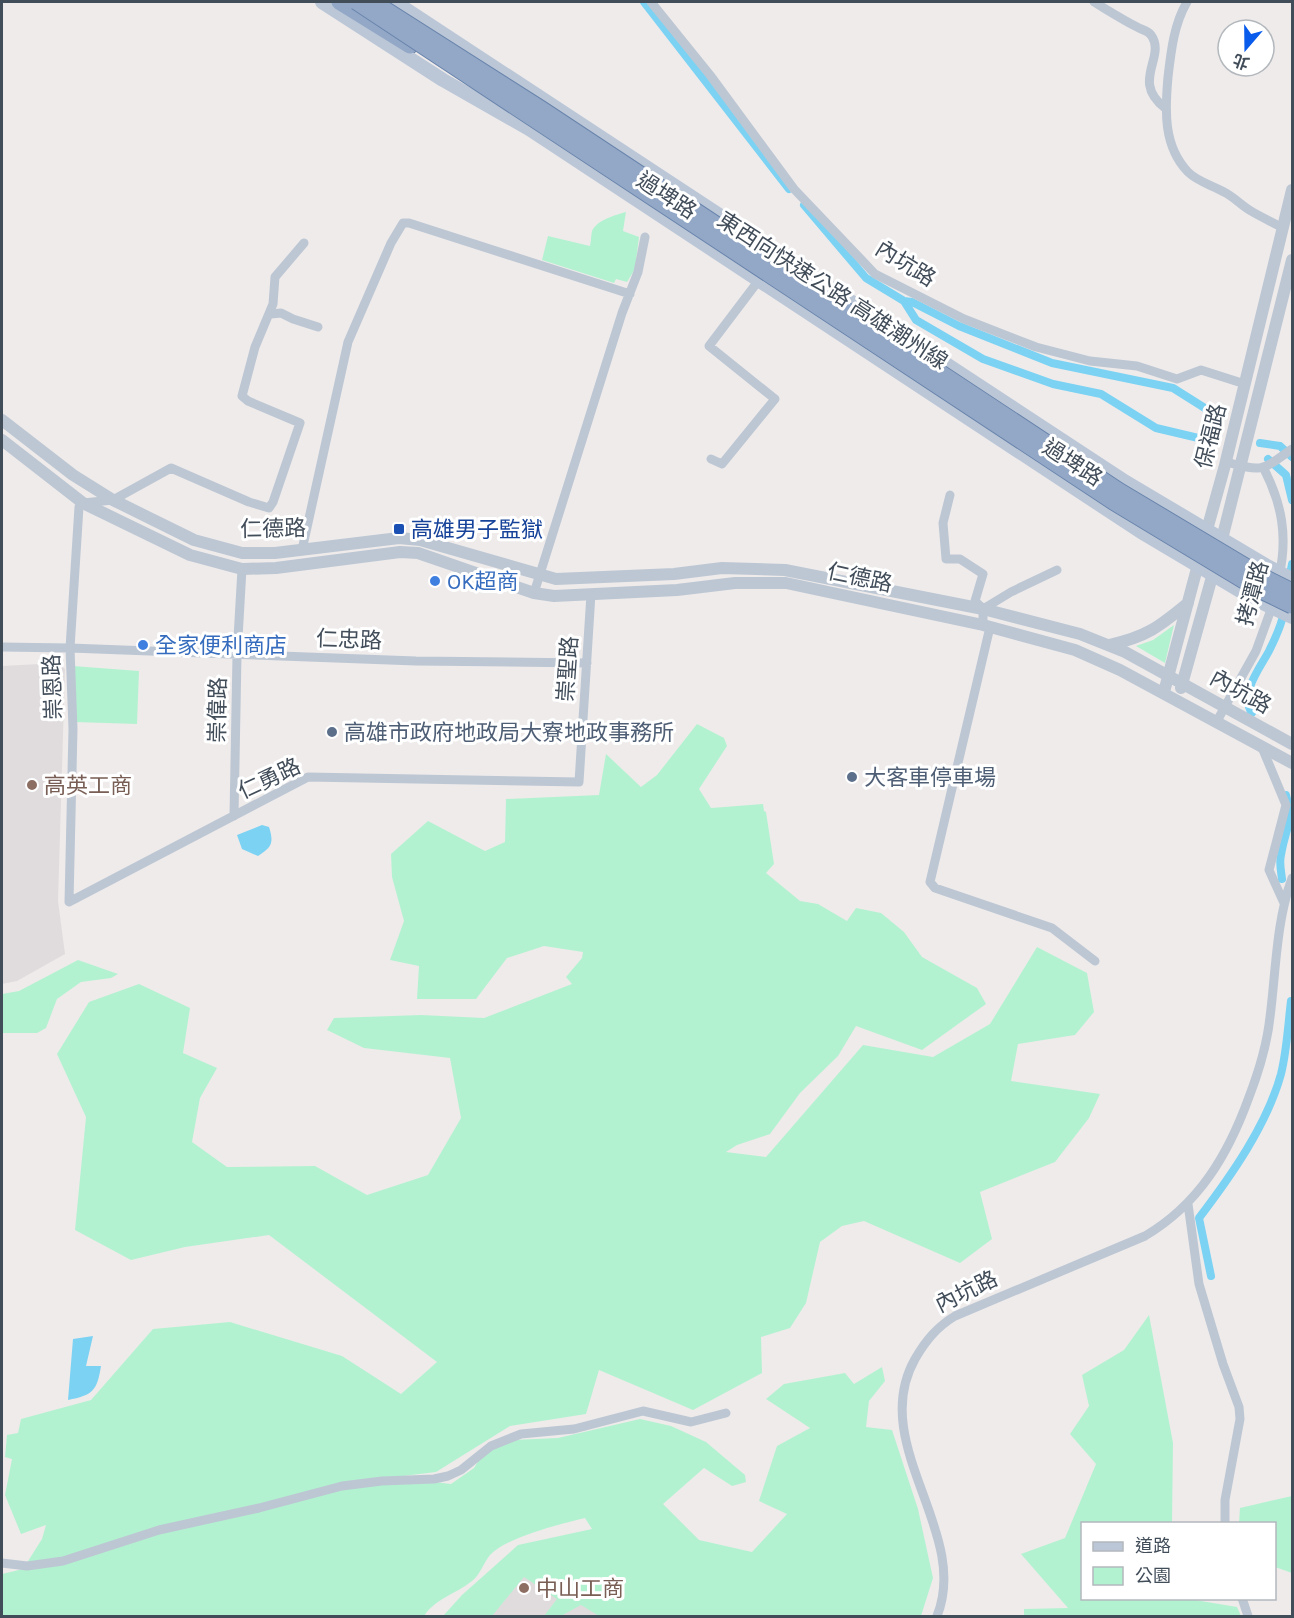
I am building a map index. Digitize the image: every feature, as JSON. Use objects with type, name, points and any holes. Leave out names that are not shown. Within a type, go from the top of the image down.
[{"type":"highway","points":[[339,2],[534,120]]},
{"type":"highway","name":"東西向快速公路 高雄潮州線","points":[[356,2],[1113,502],[1257,589],[1281,608]]},
{"type":"highway","name":"東西向快速公路 高雄潮州線","points":[[374,2],[552,115],[1120,491],[1264,577],[1293,591]]},
{"type":"main road","name":"過埤路","points":[[322,2],[443,80],[529,129],[1141,532],[1212,575],[1281,608],[1293,617]]},
{"type":"main road","name":"過埤路","points":[[395,2],[1126,482],[1286,575]]},
{"type":"street","name":"內坑路","points":[[651,2],[710,75],[794,189],[875,274],[964,319],[1036,347],[1090,361],[1137,366],[1176,380],[1201,370],[1245,384]]},
{"type":"street","points":[[1094,2],[1121,20],[1150,32],[1155,43],[1148,88],[1157,102],[1165,108]]},
{"type":"street","points":[[1187,2],[1175,28],[1165,108],[1167,135],[1179,159],[1189,172],[1202,182],[1226,193],[1250,210],[1283,228]]},
{"type":"street","name":"保福路","points":[[1164,692],[1226,462],[1293,189]]},
{"type":"street","points":[[302,550],[348,342],[403,223],[630,294]]},
{"type":"street","points":[[534,593],[638,272],[645,237]]},
{"type":"street","points":[[83,503],[113,500],[171,468],[249,502],[269,508],[300,423],[248,401],[242,396],[255,347],[271,314],[275,277],[304,243]]},
{"type":"street","name":"保福路","points":[[1178,700],[1222,539],[1293,260]]},
{"type":"street","points":[[711,459],[722,464],[775,399],[709,346],[759,280]]},
{"type":"street","points":[[271,314],[281,313],[318,327]]},
{"type":"street","name":"仁德路","points":[[2,420],[73,475],[149,520],[194,540],[242,553],[275,553],[399,538],[420,540],[556,579],[674,574],[722,568],[785,570],[983,609],[1080,634],[1109,645],[1169,675]]},
{"type":"street","name":"仁德路","points":[[2,440],[83,503],[190,555],[242,569],[276,568],[400,552],[418,553],[534,593],[554,596],[677,590],[735,583],[786,583],[986,626],[1075,650],[1164,692]]},
{"type":"street","points":[[1226,462],[1251,469],[1266,467],[1292,449]]},
{"type":"street","name":"拷潭路","points":[[1217,721],[1281,608],[1286,575],[1284,533],[1266,467]]},
{"type":"street","points":[[950,495],[943,523],[946,559],[960,559],[983,574],[975,601],[983,609],[986,626],[930,882],[935,888],[1052,928],[1095,961]]},
{"type":"street","name":"崇恩路","points":[[69,902],[73,729],[70,648],[79,507],[83,503]]},
{"type":"street","name":"崇偉路","points":[[234,816],[237,655],[242,569]]},
{"type":"street","points":[[983,609],[1011,592],[1058,570]]},
{"type":"street","name":"崇聖路","points":[[579,782],[591,594]]},
{"type":"street","points":[[1109,645],[1141,637],[1158,628],[1188,603]]},
{"type":"street","name":"仁忠路","points":[[2,647],[416,661],[587,663]]},
{"type":"street","name":"內坑路","points":[[1169,675],[1293,744]]},
{"type":"street","name":"內坑路","points":[[1164,692],[1293,763]]},
{"type":"street","name":"內坑路","points":[[1261,745],[1286,805],[1269,870],[1284,903]]},
{"type":"street","name":"仁勇路","points":[[69,902],[308,777],[579,782]]},
{"type":"street","name":"內坑路","points":[[937,1617],[943,1595],[945,1574],[941,1552],[905,1436],[902,1411],[904,1388],[911,1367],[930,1336],[942,1324],[955,1316],[1145,1236],[1188,1204],[1208,1180],[1240,1122],[1253,1087],[1269,1028],[1284,903],[1293,878]]},
{"type":"street","points":[[1188,1204],[1199,1284],[1223,1364],[1239,1407],[1240,1419],[1225,1500],[1225,1522]]},
{"type":"street","points":[[2,1563],[27,1566],[63,1562],[159,1530],[259,1508],[342,1486],[448,1476],[461,1470],[491,1446],[521,1434],[573,1429],[643,1411],[691,1422],[726,1413]]},
{"type":"street","points":[[1242,1600],[1248,1617]]},
{"type":"shaded area","name":"高英工商","points":[[58,663],[65,669],[58,901],[65,954],[17,981],[2,984],[2,666]]},
{"type":"shaded area","name":"中山工商","points":[[521,1552],[612,1616],[461,1616]]},
{"type":"green space","points":[[626,212],[623,231],[639,237],[635,269],[627,282],[616,279],[614,283],[542,260],[548,236],[590,246],[594,227],[607,218]]},
{"type":"green space","points":[[1174,625],[1165,663],[1136,646],[1153,640]]},
{"type":"green space","points":[[73,666],[139,671],[137,724],[74,722]]},
{"type":"green space","points":[[697,724],[724,738],[727,746],[699,789],[711,808],[763,804],[774,864],[766,873],[800,901],[818,904],[847,921],[856,908],[881,913],[904,932],[922,957],[977,988],[986,1004],[922,1050],[856,1026],[838,1056],[800,1093],[770,1134],[737,1145],[726,1152],[766,1157],[863,1045],[933,1057],[990,1024],[1037,947],[1087,973],[1094,1012],[1075,1035],[1018,1044],[1011,1081],[1100,1094],[1089,1118],[1055,1162],[980,1192],[992,1239],[960,1263],[864,1221],[842,1226],[820,1242],[806,1303],[790,1328],[761,1337],[762,1373],[693,1410],[599,1370],[586,1414],[510,1426],[436,1472],[395,1477],[451,1484],[474,1468],[487,1447],[513,1440],[558,1438],[640,1419],[671,1426],[706,1442],[745,1475],[746,1482],[732,1486],[704,1468],[663,1504],[699,1540],[752,1552],[787,1514],[759,1501],[777,1446],[810,1428],[766,1399],[784,1384],[845,1373],[854,1384],[882,1367],[885,1381],[869,1401],[866,1427],[892,1430],[918,1509],[933,1578],[921,1616],[599,1616],[581,1605],[561,1616],[544,1616],[557,1599],[524,1577],[492,1616],[443,1616],[462,1595],[518,1545],[592,1529],[585,1518],[535,1532],[498,1548],[490,1555],[475,1578],[440,1600],[424,1616],[2,1616],[2,1574],[23,1569],[42,1539],[46,1525],[21,1534],[5,1495],[12,1459],[5,1457],[7,1435],[18,1433],[21,1419],[91,1400],[153,1329],[230,1322],[342,1356],[401,1394],[437,1362],[269,1235],[185,1247],[131,1260],[75,1230],[86,1117],[57,1054],[89,1002],[139,984],[190,1008],[183,1053],[217,1068],[200,1098],[192,1142],[227,1167],[315,1166],[367,1195],[428,1175],[461,1118],[450,1058],[364,1048],[327,1030],[334,1018],[421,1015],[484,1018],[572,984],[566,977],[582,958],[583,952],[544,946],[507,958],[476,999],[417,999],[419,966],[390,960],[404,921],[392,877],[391,854],[428,821],[485,851],[505,842],[506,799],[599,795],[606,754],[641,787],[657,775]]},
{"type":"green space","points":[[78,960],[118,974],[111,978],[81,982],[57,999],[46,1028],[37,1033],[2,1033],[2,994],[19,991]]},
{"type":"green space","points":[[1149,1315],[1173,1443],[1172,1522],[1081,1522],[1081,1600],[1195,1600],[1237,1607],[1241,1616],[1024,1616],[1024,1609],[1068,1608],[1021,1554],[1065,1538],[1096,1464],[1070,1434],[1089,1406],[1082,1375],[1124,1350]]},
{"type":"green space","points":[[1292,1496],[1292,1573],[1276,1567],[1276,1522],[1239,1522],[1240,1508]]},
{"type":"water","points":[[262,825],[269,827],[271,844],[258,856],[242,849],[237,835]]},
{"type":"water","points":[[93,1336],[86,1366],[101,1366],[98,1381],[88,1394],[68,1400],[73,1339]]},
{"type":"waterway","points":[[644,2],[789,189]]},
{"type":"waterway","points":[[804,205],[866,278],[904,301],[912,302],[959,326],[1052,363],[1173,388],[1219,417]]},
{"type":"waterway","points":[[904,301],[916,320],[983,359],[1053,384],[1101,394],[1156,428],[1211,441]]},
{"type":"waterway","points":[[1260,443],[1280,446],[1292,457]]},
{"type":"waterway","points":[[1268,459],[1286,475],[1292,500]]},
{"type":"waterway","points":[[1289,580],[1292,564]]},
{"type":"waterway","points":[[1252,713],[1249,706],[1249,690],[1276,637],[1284,611]]},
{"type":"waterway","points":[[1282,879],[1280,858],[1289,819],[1286,795]]},
{"type":"waterway","points":[[1211,1276],[1199,1218],[1247,1149],[1267,1112],[1283,1065],[1291,1001]]},
{"type":"place","name":"高雄男子監獄","points":[[399,529]]},
{"type":"place","name":"OK超商","points":[[435,581]]},
{"type":"place","name":"全家便利商店","points":[[143,645]]},
{"type":"place","name":"高雄市政府地政局大寮地政事務所","points":[[332,732]]},
{"type":"place","name":"大客車停車場","points":[[852,777]]},
{"type":"place","name":"高英工商","points":[[32,785]]},
{"type":"place","name":"中山工商","points":[[524,1588]]}]
